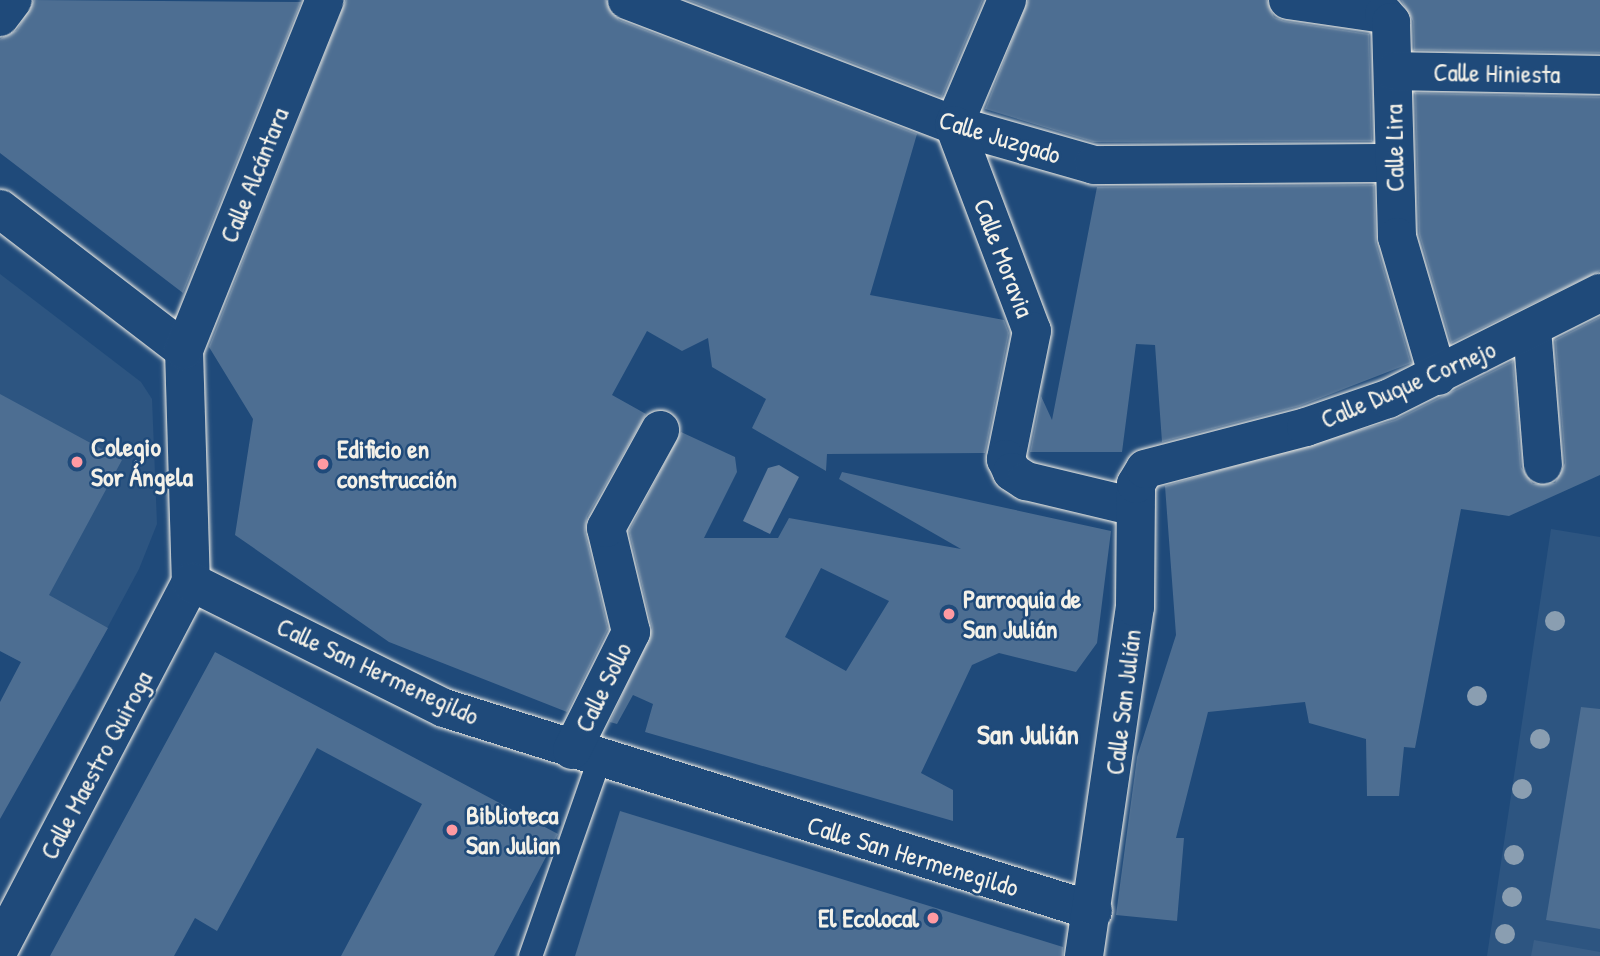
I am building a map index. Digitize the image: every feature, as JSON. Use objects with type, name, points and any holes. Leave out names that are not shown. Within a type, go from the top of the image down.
[{"type":"street","points":[[0,17],[13,0]]},
{"type":"street","name":"Calle Alcántara","points":[[184,350],[325,0]]},
{"type":"street","name":"Calle Juzgado","points":[[627,0],[954,125],[1094,165],[1393,163]]},
{"type":"street","points":[[954,125],[1007,0]]},
{"type":"street","name":"Calle Lira","points":[[1288,0],[1384,14],[1391,22],[1397,237],[1438,376]]},
{"type":"street","name":"Calle Hiniesta","points":[[1394,71],[1600,75]]},
{"type":"street","name":"Calle Moravia","points":[[954,125],[1032,331],[1006,459],[1012,472],[1026,481],[1135,506]]},
{"type":"street","points":[[0,209],[184,350],[191,582]]},
{"type":"street","name":"Calle Duque Cornejo","points":[[1165,462],[1306,428],[1438,376],[1600,293]]},
{"type":"street","points":[[1532,329],[1543,465]]},
{"type":"street","name":"Calle Sollo","points":[[586,755],[631,632],[606,528],[660,430]]},
{"type":"street","name":"Calle San Julián","points":[[1084,956],[1093,911],[1135,607],[1136,484],[1145,470],[1165,462]]},
{"type":"street","name":"Calle San Hermenegildo","points":[[191,582],[444,708],[586,755],[1093,911]]},
{"type":"street","name":"Calle Maestro Quiroga","points":[[0,948],[191,582]]},
{"type":"lane","points":[[537,954],[586,755]]},
{"type":"shaded area","name":"Colegio Sor Ángela","points":[[0,274],[141,382],[152,399],[157,524],[139,569],[74,690],[0,651]]},
{"type":"shaded area","points":[[779,465],[799,477],[770,534],[743,521],[768,468]]},
{"type":"shaded area","points":[[1551,529],[1600,537],[1600,956],[1487,956]]},
{"type":"shaded area","points":[[1534,940],[1600,952],[1600,956],[1531,956]]},
{"type":"building","points":[[34,0],[301,2],[183,293],[0,153],[0,39],[17,30]]},
{"type":"building","points":[[346,0],[606,0],[619,20],[917,134],[870,295],[1004,320],[1009,333],[985,453],[827,454],[826,471],[752,428],[766,399],[712,367],[708,338],[682,351],[647,331],[612,395],[646,414],[587,517],[585,532],[608,629],[567,712],[389,642],[235,535],[253,419],[209,347]]},
{"type":"building","points":[[688,0],[983,0],[942,97]]},
{"type":"building","points":[[1028,0],[1267,0],[1274,17],[1284,21],[1369,34],[1372,141],[1093,142],[985,109]]},
{"type":"building","points":[[1401,0],[1600,0],[1600,53],[1414,50],[1413,21]]},
{"type":"building","points":[[1415,93],[1600,97],[1600,271],[1451,343],[1419,234]]},
{"type":"building","points":[[1374,185],[1376,243],[1411,363],[1300,406],[1162,442],[1155,345],[1136,344],[1122,452],[1030,452],[1041,396],[1052,420],[1097,187]]},
{"type":"building","points":[[1600,317],[1600,475],[1509,516],[1461,509],[1415,748],[1404,747],[1399,796],[1367,796],[1366,739],[1309,723],[1305,702],[1208,712],[1176,838],[1184,838],[1177,921],[1116,915],[1137,757],[1176,635],[1165,486],[1395,420],[1513,361],[1521,467],[1533,484],[1555,483],[1565,463],[1555,340]]},
{"type":"building","points":[[0,394],[122,460],[49,595],[108,628],[0,819],[0,702],[21,662],[0,651]]},
{"type":"building","points":[[681,432],[735,457],[737,472],[704,538],[778,538],[789,518],[961,549],[839,479],[842,472],[1111,531],[1097,643],[1076,672],[999,653],[972,665],[921,773],[953,790],[953,821],[645,732],[653,704],[633,695],[617,724],[610,722],[652,628],[629,531]],"holes":[[[821,568],[889,601],[846,671],[785,637]]]},
{"type":"building","points":[[215,652],[558,834],[494,956],[341,956],[422,804],[317,748],[217,931],[195,918],[174,956],[50,956]]},
{"type":"building","points":[[1581,707],[1600,709],[1600,929],[1546,920]]},
{"type":"building","points":[[620,811],[1063,947],[1063,956],[575,956]]},
{"type":"place","name":"Colegio Sor Ángela","points":[[77,462]]},
{"type":"place","name":"Edificio en construcción","points":[[323,464]]},
{"type":"place","name":"Parroquia de San Julián","points":[[949,614]]},
{"type":"place","name":"Biblioteca San Julian","points":[[452,830]]},
{"type":"place","name":"El Ecolocal","points":[[933,918]]},
{"type":"district","name":"San Julián","points":[[1028,734]]}]
